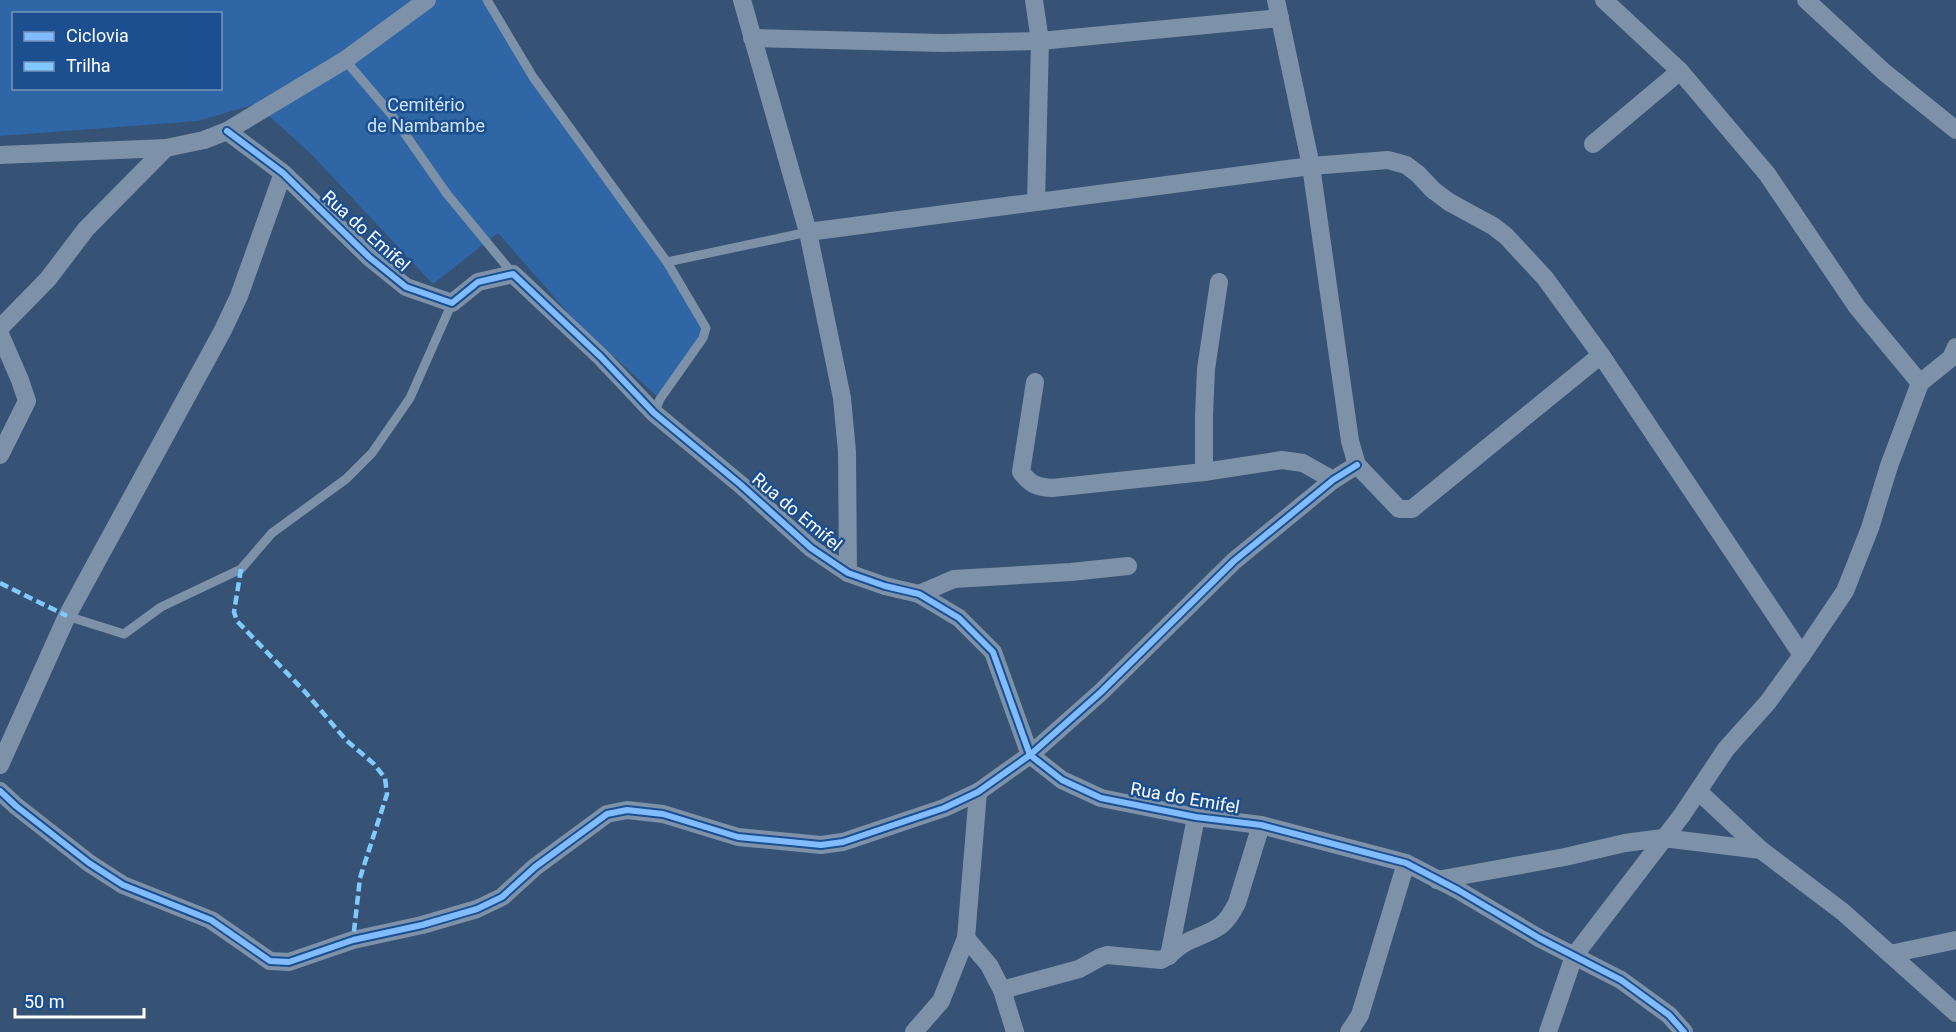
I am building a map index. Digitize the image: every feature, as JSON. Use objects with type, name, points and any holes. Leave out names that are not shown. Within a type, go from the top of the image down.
[{"type":"street","points":[[0,155],[166,148],[204,140],[227,132],[345,60],[427,0]]},
{"type":"street","points":[[742,0],[808,232],[842,398],[848,452],[848,573]]},
{"type":"street","points":[[1034,0],[1040,41],[1036,202]]},
{"type":"street","points":[[1276,0],[1311,166],[1350,441],[1357,465],[1399,509],[1412,509],[1601,355]]},
{"type":"street","points":[[1605,0],[1680,71],[1767,174],[1857,307],[1920,383]]},
{"type":"street","points":[[1806,0],[1884,72],[1956,130]]},
{"type":"street","points":[[752,38],[942,43],[1040,41],[1281,18]]},
{"type":"street","points":[[1593,144],[1680,71]]},
{"type":"street","name":"Rua do Emifel","points":[[227,132],[283,173],[369,257],[406,287],[452,303]]},
{"type":"street","points":[[0,328],[48,279],[86,229],[166,148]]},
{"type":"street","points":[[808,232],[1311,166],[1388,160],[1406,165],[1449,202],[1493,226],[1506,236],[1545,278],[1601,355],[1802,655]]},
{"type":"street","points":[[0,765],[68,616],[223,330],[239,296],[283,173]]},
{"type":"street","points":[[452,303],[478,282],[513,274]]},
{"type":"street","name":"Rua do Emifel","points":[[513,274],[601,357],[654,413],[741,485],[811,548],[848,573],[885,586],[919,594],[959,618],[993,652],[1030,754],[1062,780],[1101,798],[1196,817],[1261,825],[1406,863],[1539,938],[1621,980],[1669,1015],[1684,1032]]},
{"type":"street","points":[[1204,472],[1206,369],[1219,282]]},
{"type":"street","points":[[0,334],[27,401],[0,455]]},
{"type":"street","points":[[1548,1032],[1574,956],[1698,791],[1726,749],[1767,702],[1802,655],[1845,591],[1870,528],[1889,466],[1920,383],[1951,358],[1956,346]]},
{"type":"street","points":[[1035,382],[1021,472],[1029,483],[1040,488],[1204,472],[1282,460],[1303,463],[1333,480]]},
{"type":"street","points":[[0,791],[89,863],[123,885],[211,920],[270,961],[290,962],[352,940],[422,925],[477,909],[502,897],[535,867],[607,814],[627,810],[663,814],[738,837],[821,845],[843,842],[944,808],[978,792],[1030,754],[1101,692],[1234,561],[1333,480],[1357,465]]},
{"type":"street","points":[[919,594],[954,579],[1128,566]]},
{"type":"street","points":[[1698,791],[1761,850],[1844,912],[1956,1013]]},
{"type":"street","points":[[914,1032],[941,1001],[966,938],[978,792]]},
{"type":"street","points":[[1169,956],[1196,817]]},
{"type":"street","points":[[1002,990],[1079,969],[1107,955],[1161,960],[1187,941],[1215,931],[1231,915],[1237,903],[1261,825]]},
{"type":"street","points":[[1437,879],[1625,843],[1663,838],[1761,850]]},
{"type":"street","points":[[1349,1032],[1360,1015],[1406,863]]},
{"type":"street","points":[[966,938],[989,965],[1002,990],[1015,1032]]},
{"type":"street","points":[[1890,954],[1956,940]]},
{"type":"lane","points":[[487,0],[533,77],[667,262],[706,328],[703,338],[660,399],[654,413]]},
{"type":"lane","points":[[345,60],[391,114],[447,194],[513,274]]},
{"type":"lane","points":[[667,262],[808,232]]},
{"type":"lane","points":[[68,616],[124,634],[161,607],[241,569],[272,533],[346,479],[372,453],[410,398],[452,303]]},
{"type":"green space","name":"Cemitério de Nambambe","points":[[0,0],[487,0],[501,27],[667,262],[706,328],[660,399],[576,322],[498,233],[433,284],[311,154],[256,104],[198,121],[0,136]]},
{"type":"marked path","points":[[241,569],[234,612],[237,621],[306,693],[346,740],[374,764],[385,778],[387,794],[360,878],[353,940]]},
{"type":"marked path","points":[[0,583],[67,616]]},
{"type":"cycle path","points":[[227,131],[283,173],[369,257],[406,287],[452,303],[478,282],[513,274],[601,357],[654,413],[741,485],[811,548],[848,573],[885,586],[919,594],[959,618],[993,652],[1030,755],[1062,780],[1101,798],[1196,817],[1261,825],[1406,863],[1458,890],[1539,938],[1621,980],[1669,1015],[1684,1032]]},
{"type":"cycle path","points":[[0,791],[89,863],[123,885],[211,920],[270,961],[289,962],[353,940],[422,925],[477,909],[502,897],[535,867],[607,814],[627,810],[663,814],[738,837],[821,845],[843,842],[944,808],[978,792],[1030,755],[1101,692],[1234,561],[1333,480],[1357,465]]}]
